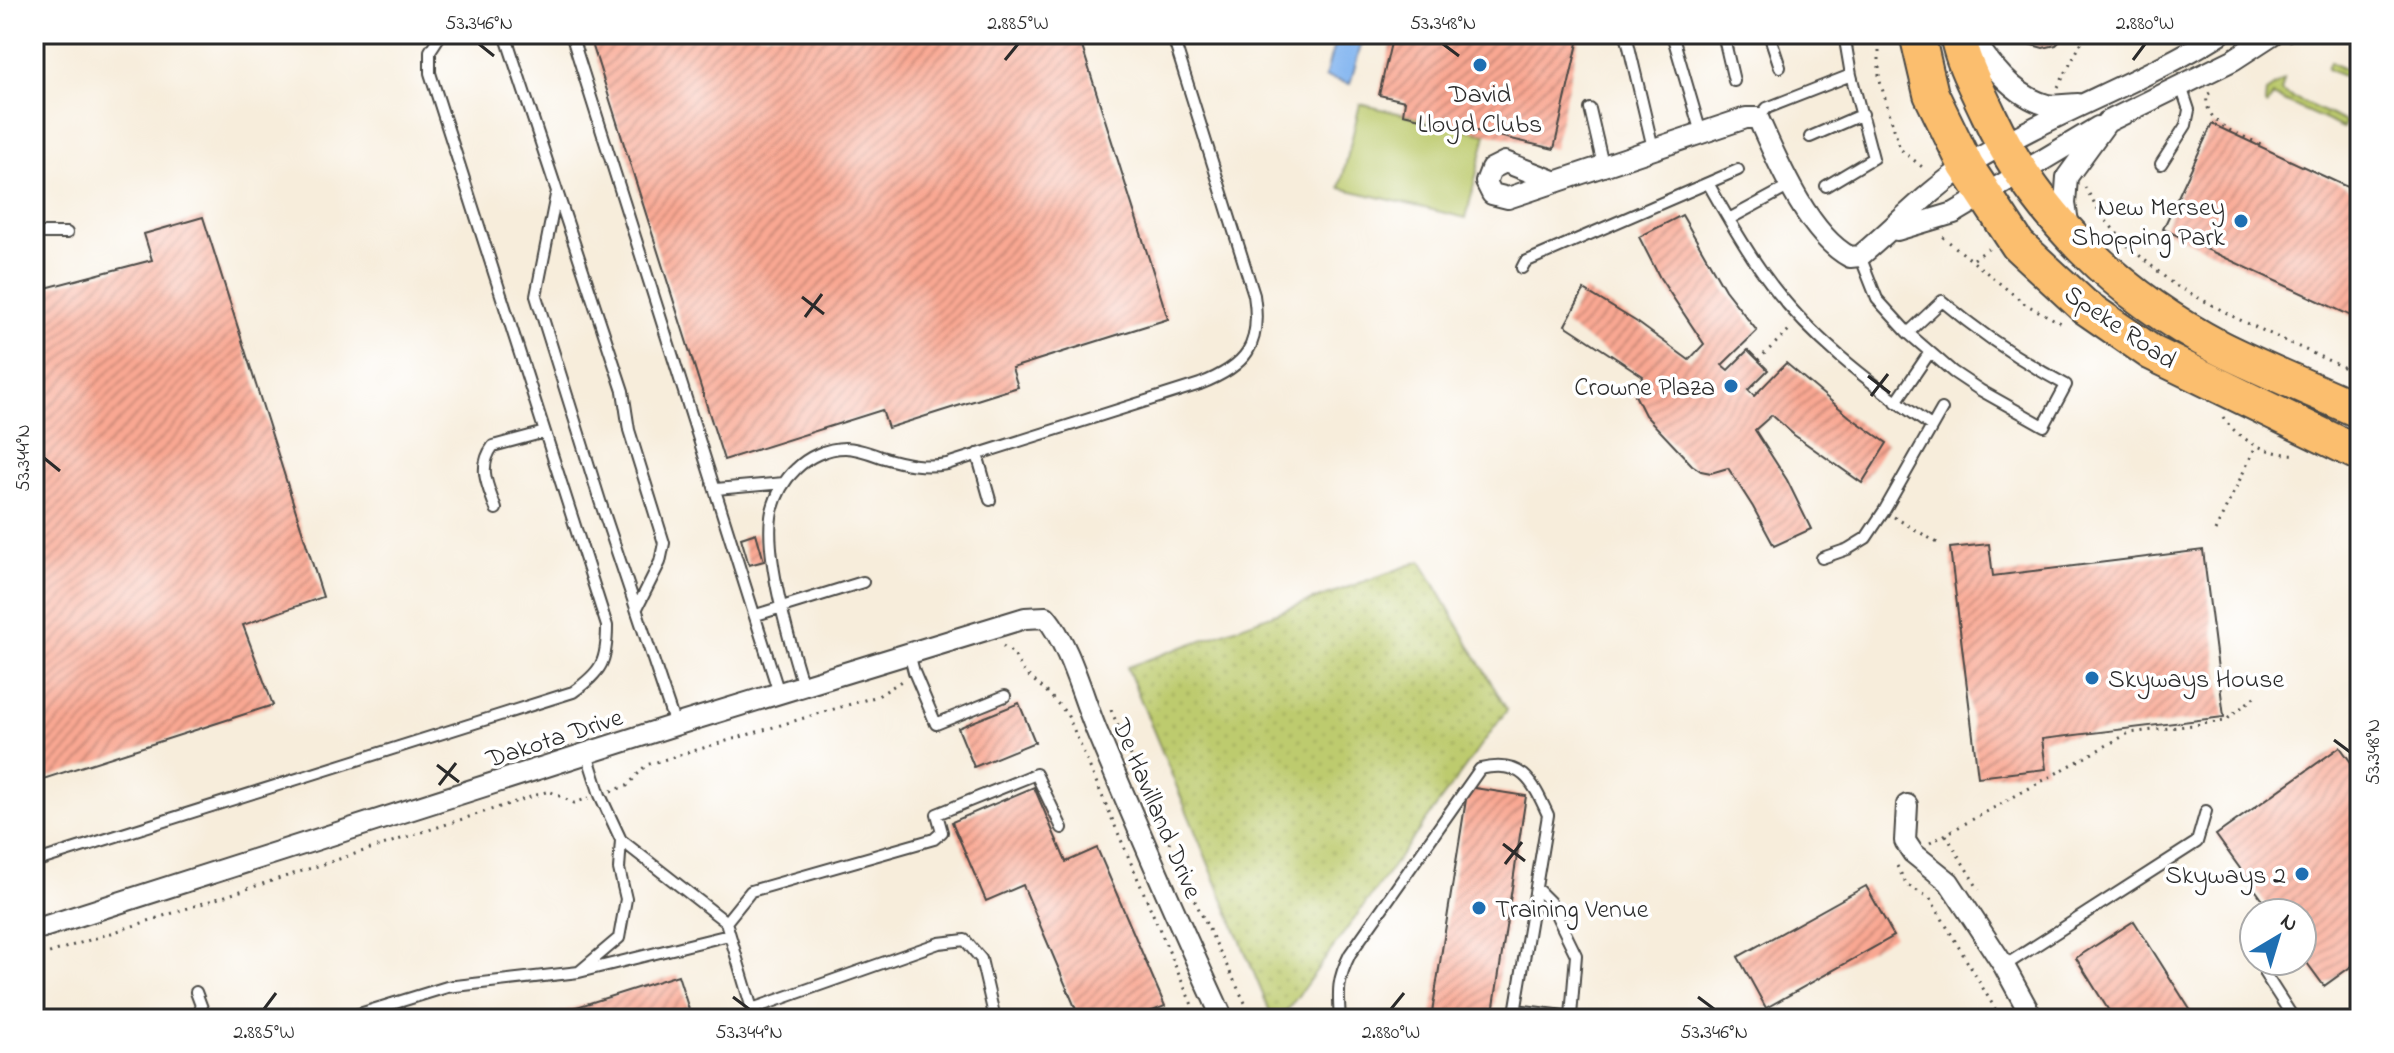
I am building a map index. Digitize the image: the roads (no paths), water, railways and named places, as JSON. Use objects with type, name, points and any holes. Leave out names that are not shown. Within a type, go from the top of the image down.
[{"type":"highway","name":"Speke Road","points":[[1917,34],[1931,94],[1966,166],[2018,245],[2084,306],[2152,353],[2360,454]]},
{"type":"highway","name":"Speke Road","points":[[1957,34],[1961,55],[2011,158],[2052,217],[2100,266],[2150,305],[2219,347],[2360,411]]},
{"type":"street","points":[[1970,34],[1984,56],[2020,91],[2048,106],[2086,103]]},
{"type":"street","points":[[1889,232],[1954,213],[1985,196],[2011,158],[2086,103],[2168,64],[2220,34]]},
{"type":"street","points":[[1554,181],[1746,118],[1758,118],[1790,186],[1828,241],[1850,257],[1860,256],[1966,166],[2011,158],[2107,122],[2281,38]]},
{"type":"street","points":[[2070,236],[2065,204],[2067,177],[2107,122]]},
{"type":"street","points":[[1954,213],[1983,213],[2005,225]]},
{"type":"street","name":"Dakota Drive","points":[[34,930],[675,725],[803,686],[912,663],[1025,618],[1046,617]]},
{"type":"street","name":"De Havilland Drive","points":[[1046,617],[1058,632],[1088,711],[1223,1019]]},
{"type":"street","points":[[1907,805],[1905,841],[1913,853],[1949,882],[2004,966],[2033,1019]]},
{"type":"lane","points":[[34,862],[573,692],[593,678],[607,652],[607,626],[430,73],[430,51],[441,34]]},
{"type":"lane","points":[[505,34],[623,391],[629,430],[664,543],[660,562],[637,608]]},
{"type":"lane","points":[[571,34],[779,693]]},
{"type":"lane","points":[[803,686],[782,607],[770,535],[777,495],[802,462],[817,454],[847,448],[929,467],[1212,379],[1225,374],[1240,362],[1251,346],[1256,330],[1254,295],[1172,34]]},
{"type":"lane","points":[[1626,34],[1653,148]]},
{"type":"lane","points":[[1672,34],[1701,133]]},
{"type":"lane","points":[[1723,34],[1734,81]]},
{"type":"lane","points":[[1764,34],[1770,37],[1780,67]]},
{"type":"lane","points":[[1826,186],[1873,158],[1851,75],[1844,34]]},
{"type":"lane","points":[[1758,118],[1767,108],[1851,75]]},
{"type":"lane","points":[[2161,164],[2186,125],[2189,110],[2181,86]]},
{"type":"lane","points":[[1590,109],[1603,165]]},
{"type":"lane","points":[[1810,137],[1863,114]]},
{"type":"lane","points":[[1522,268],[1525,262],[1738,170]]},
{"type":"lane","points":[[1708,183],[1763,274],[1801,318],[1850,366],[1931,426]]},
{"type":"lane","points":[[1729,219],[1790,186]]},
{"type":"lane","points":[[556,193],[536,296],[675,725]]},
{"type":"lane","points":[[34,233],[67,233]]},
{"type":"lane","points":[[1860,256],[1877,299],[1908,333],[1980,390],[2044,426],[2066,385],[2019,360],[1942,301],[1908,333]]},
{"type":"lane","points":[[1896,402],[1930,352]]},
{"type":"lane","points":[[1822,558],[1848,549],[1866,538],[1942,409]]},
{"type":"lane","points":[[496,509],[484,471],[487,454],[493,446],[545,432]]},
{"type":"lane","points":[[977,454],[990,500]]},
{"type":"lane","points":[[716,489],[784,483]]},
{"type":"lane","points":[[756,615],[863,582]]},
{"type":"lane","points":[[912,663],[936,724],[1005,696]]},
{"type":"lane","points":[[587,754],[600,795],[621,840],[726,922],[753,1014],[939,943],[965,940],[981,959],[995,1019]]},
{"type":"lane","points":[[1340,1019],[1340,973],[1350,954],[1480,769],[1496,765],[1513,767],[1535,785],[1548,815],[1515,1014],[1589,1019]]},
{"type":"lane","points":[[726,922],[751,891],[934,839],[942,832],[937,814],[1036,774],[1062,828]]},
{"type":"lane","points":[[2004,966],[2197,842],[2206,811]]},
{"type":"lane","points":[[579,972],[619,938],[626,899],[619,869],[621,840]]},
{"type":"lane","points":[[1537,889],[1550,902],[1576,955],[1571,1016]]},
{"type":"lane","points":[[343,1019],[447,987],[579,972],[729,935]]},
{"type":"lane","points":[[2267,977],[2294,1019]]},
{"type":"lane","points":[[196,992],[206,1019]]},
{"type":"water","points":[[1337,34],[1364,35],[1350,84],[1325,77]]},
{"type":"place","name":"David Lloyd Clubs","points":[[1480,65]]},
{"type":"place","name":"New Mersey Shopping Park","points":[[2241,221]]},
{"type":"place","name":"Crowne Plaza","points":[[1731,386]]},
{"type":"place","name":"Skyways House","points":[[2092,678]]},
{"type":"place","name":"Skyways 2","points":[[2302,874]]},
{"type":"place","name":"Training Venue","points":[[1479,908]]}]
